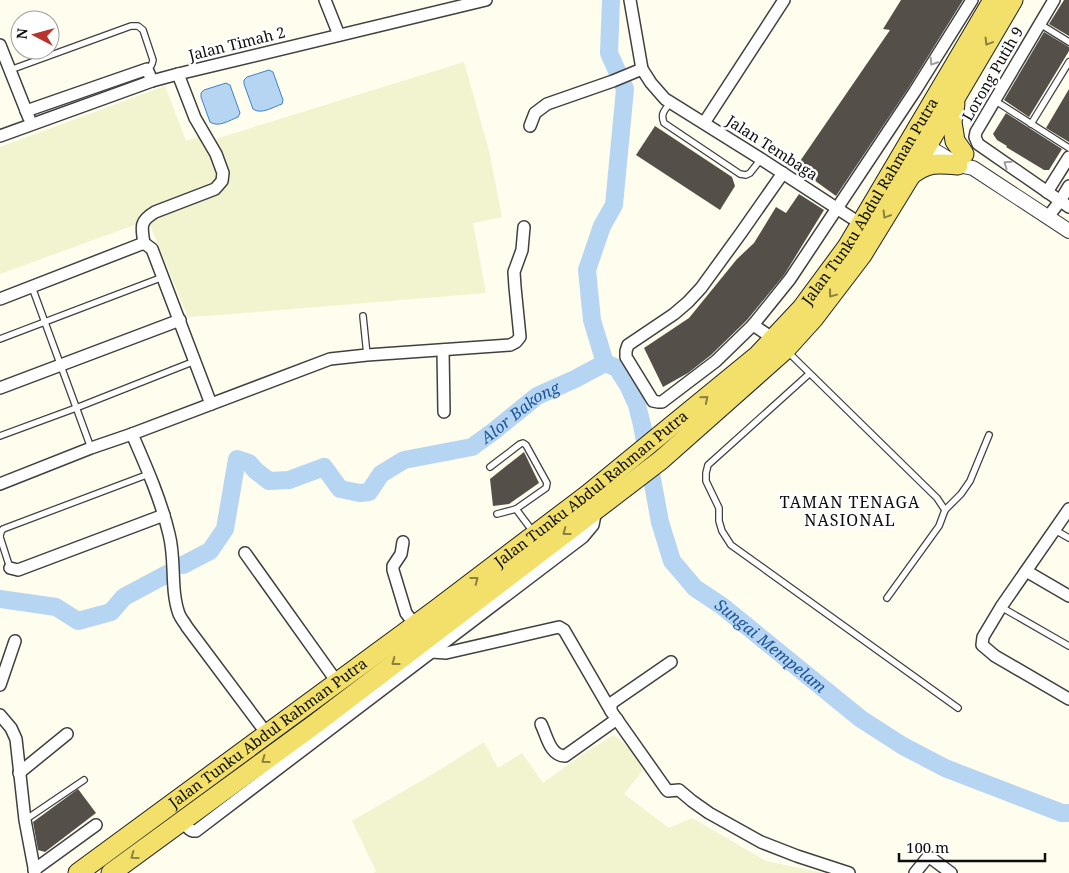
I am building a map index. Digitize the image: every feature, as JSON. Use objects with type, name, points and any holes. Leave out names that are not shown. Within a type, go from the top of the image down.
[{"type":"main road","name":"Jalan Tunku Abdul Rahman Putra","points":[[111,873],[314,724],[661,460],[779,345],[814,318],[862,256],[911,175],[923,135],[967,26],[993,0]]},
{"type":"main road","name":"Jalan Tunku Abdul Rahman Putra","points":[[78,873],[337,682],[424,639],[535,534],[587,495],[758,355],[779,345],[802,308],[847,247],[923,135],[956,95],[1013,0]]},
{"type":"main road","points":[[911,175],[920,168],[930,164],[965,162],[955,141],[952,122],[956,95]]},
{"type":"street","points":[[325,0],[339,35]]},
{"type":"street","name":"Jalan Timah 2","points":[[0,136],[178,74],[471,2],[486,0]]},
{"type":"street","points":[[530,126],[535,113],[547,104],[625,77],[642,69],[630,0]]},
{"type":"street","points":[[704,123],[784,0]]},
{"type":"street","points":[[783,173],[701,288],[674,314],[628,345],[626,357],[653,401],[662,402],[716,361],[753,325],[790,278],[915,91],[967,26],[972,0]]},
{"type":"street","name":"Lorong Putih 9","points":[[1054,0],[994,100],[975,137],[978,144],[1064,204]]},
{"type":"street","points":[[0,45],[32,125]]},
{"type":"street","points":[[26,111],[147,68],[152,82]]},
{"type":"street","name":"Jalan Tembaga","points":[[642,69],[651,84],[668,100],[861,224]]},
{"type":"street","points":[[178,74],[195,118],[216,154],[223,173],[222,181],[215,189],[155,212],[144,220],[142,226],[144,242],[152,249],[211,404]]},
{"type":"street","points":[[923,135],[1069,231]]},
{"type":"street","points":[[1047,192],[1069,157]]},
{"type":"street","points":[[1048,216],[1064,204],[1069,186]]},
{"type":"street","points":[[0,484],[330,359],[510,345],[520,337],[514,272],[522,250],[524,227]]},
{"type":"street","points":[[0,299],[144,242]]},
{"type":"street","points":[[0,388],[180,320]]},
{"type":"street","points":[[753,325],[779,345]]},
{"type":"street","points":[[443,350],[444,412]]},
{"type":"street","points":[[132,434],[149,474],[170,537],[175,596],[180,615],[267,734]]},
{"type":"street","points":[[1069,509],[1002,607],[983,637],[982,644],[995,656],[1069,699]]},
{"type":"street","points":[[10,568],[18,570],[164,515]]},
{"type":"street","points":[[403,542],[401,554],[393,566],[393,570],[406,613],[424,639],[446,653],[559,627],[564,630],[614,715],[666,789],[679,790],[709,813],[761,842],[849,873]]},
{"type":"street","points":[[245,553],[337,682]]},
{"type":"street","points":[[1026,572],[1069,596]]},
{"type":"street","points":[[0,685],[15,641]]},
{"type":"street","points":[[614,715],[611,704],[613,702],[671,662]]},
{"type":"street","points":[[0,715],[11,728],[16,739],[25,820],[34,872],[96,824]]},
{"type":"street","points":[[541,724],[554,753],[565,756],[614,715]]},
{"type":"street","points":[[19,773],[67,734]]},
{"type":"street","points":[[914,873],[927,858],[931,858],[952,873]]},
{"type":"lane","points":[[1040,24],[1069,42]]},
{"type":"lane","points":[[9,70],[131,26],[138,26],[143,30],[153,60],[150,67],[147,68]]},
{"type":"lane","points":[[1031,124],[1069,62]]},
{"type":"lane","points":[[668,100],[662,118],[664,124],[740,174],[746,175],[750,173],[762,159]]},
{"type":"lane","points":[[994,100],[1069,148]]},
{"type":"lane","points":[[0,339],[163,277]]},
{"type":"lane","points":[[32,287],[91,448]]},
{"type":"lane","points":[[363,316],[367,355]]},
{"type":"lane","points":[[779,345],[937,498],[945,510]]},
{"type":"lane","points":[[0,436],[195,361]]},
{"type":"lane","points":[[809,374],[708,465],[706,481],[719,508],[719,521],[722,531],[731,545],[958,708]]},
{"type":"lane","points":[[887,598],[939,526],[945,510],[961,494],[970,481],[990,435]]},
{"type":"lane","points":[[490,467],[523,443],[526,445],[547,484],[546,488],[516,509],[497,514]]},
{"type":"lane","points":[[10,568],[0,537],[4,529],[149,474]]},
{"type":"lane","points":[[516,509],[535,534]]},
{"type":"lane","points":[[1055,530],[1069,538]]},
{"type":"lane","points":[[1002,607],[1069,646]]},
{"type":"lane","points":[[25,820],[84,780]]},
{"type":"green space","points":[[464,62],[489,151],[502,217],[473,223],[486,293],[188,317],[148,220],[0,274],[0,147],[165,86],[186,141],[202,136],[206,142]]},
{"type":"green space","points":[[614,735],[648,764],[624,794],[669,828],[692,818],[766,861],[824,873],[374,873],[376,871],[352,821],[484,742],[498,768],[522,753],[543,783],[583,754]]},
{"type":"water","points":[[269,70],[273,72],[283,100],[282,104],[267,110],[256,111],[253,109],[244,80],[247,77]]},
{"type":"water","points":[[226,83],[230,85],[240,113],[238,117],[220,124],[213,124],[210,122],[201,93],[204,90]]},
{"type":"building","points":[[901,0],[963,0],[909,87],[836,196],[796,167],[890,30],[883,29]]},
{"type":"building","points":[[1064,0],[1069,0],[1069,36],[1049,24]]},
{"type":"building","points":[[1044,32],[1069,47],[1069,51],[1029,117],[1004,100]]},
{"type":"building","points":[[1069,89],[1069,142],[1046,128]]},
{"type":"building","points":[[1006,113],[1062,149],[1049,170],[1044,170],[997,140],[993,134]]},
{"type":"building","points":[[655,126],[732,177],[735,186],[720,210],[636,155]]},
{"type":"building","points":[[799,194],[824,210],[784,275],[747,320],[711,355],[688,373],[663,387],[644,348],[689,318],[737,259],[754,243],[776,207],[786,213]]},
{"type":"building","points":[[524,452],[539,483],[509,504],[493,506],[490,479]]},
{"type":"building","points":[[78,789],[96,813],[45,852],[38,850],[33,822]]},
{"type":"waterway","points":[[605,363],[592,320],[587,270],[602,226],[614,205],[625,89],[609,53],[611,0]]},
{"type":"waterway","name":"Sungai Mempelam","points":[[605,363],[617,368],[628,385],[637,405],[660,522],[672,561],[695,588],[722,606],[861,719],[903,746],[945,768],[1062,813],[1069,813]]},
{"type":"waterway","name":"Alor Bakong","points":[[183,565],[210,551],[225,529],[237,459],[249,463],[269,481],[289,480],[324,467],[340,489],[360,493],[369,492],[381,474],[404,460],[472,447],[537,396],[605,363]]},
{"type":"waterway","name":"Alor Bakong","points":[[0,599],[56,607],[78,621],[111,612],[124,597],[167,574]]},
{"type":"district","name":"TAMAN TENAGA NASIONAL","points":[[850,511]]}]
